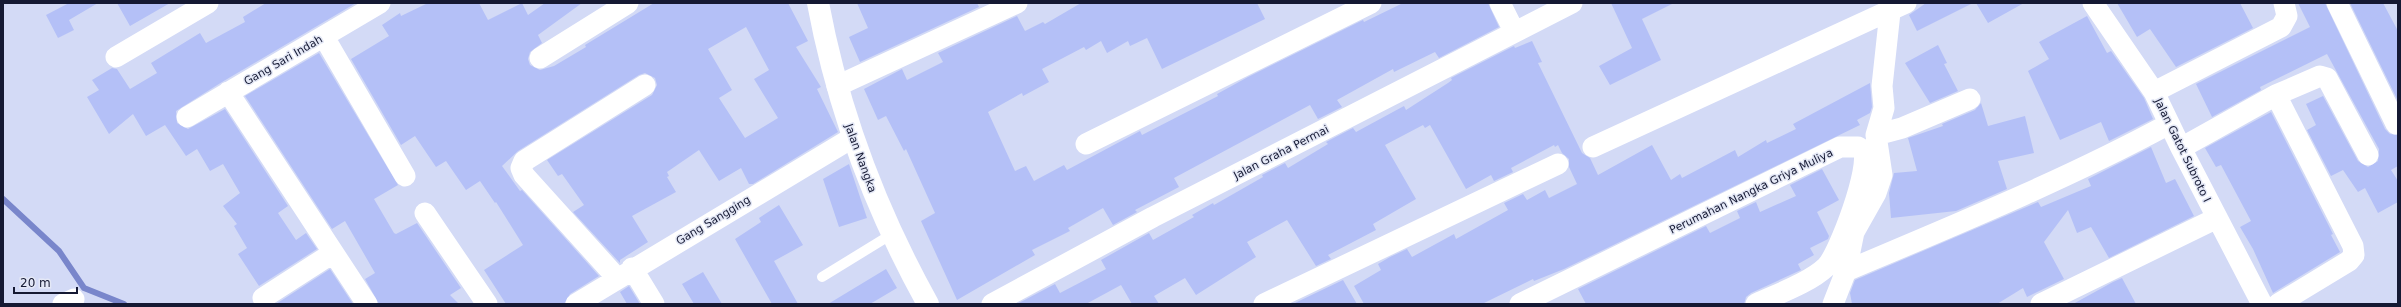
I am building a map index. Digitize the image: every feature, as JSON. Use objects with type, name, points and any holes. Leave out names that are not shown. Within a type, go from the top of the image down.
[{"type":"main road","name":"Jalan Nangka","points":[[818,3],[837,86],[852,138],[892,234],[928,304]]},
{"type":"street","points":[[116,57],[208,3]]},
{"type":"street","name":"Gang Sari Indah","points":[[187,117],[380,3]]},
{"type":"street","points":[[540,58],[628,3]]},
{"type":"street","points":[[837,86],[1018,3]]},
{"type":"street","points":[[1086,144],[1370,3]]},
{"type":"street","points":[[1500,3],[1514,31]]},
{"type":"street","name":"Jalan Graha Permai","points":[[992,304],[1153,217],[1306,140],[1514,31],[1572,3]]},
{"type":"street","name":"Jalan Gatot Subroto I","points":[[2093,3],[2154,92],[2181,148],[2262,304]]},
{"type":"street","points":[[2154,92],[2281,27],[2287,16],[2284,3]]},
{"type":"street","points":[[2337,3],[2396,124]]},
{"type":"street","points":[[1833,304],[1846,271],[1854,232],[1876,194],[1882,175],[1876,134],[1884,108],[1882,86],[1896,5]]},
{"type":"street","points":[[1593,147],[1896,5]]},
{"type":"street","points":[[324,37],[404,176]]},
{"type":"street","points":[[2181,148],[2276,95],[2324,76],[2368,155]]},
{"type":"street","points":[[645,85],[524,161],[521,168],[524,175],[625,273],[654,304]]},
{"type":"street","points":[[228,92],[367,304]]},
{"type":"street","points":[[2276,95],[2353,246],[2354,255],[2349,261],[2278,304]]},
{"type":"street","points":[[1876,134],[1902,128],[1970,99]]},
{"type":"street","points":[[1846,271],[2017,198],[2128,146],[2169,124]]},
{"type":"street","name":"Gang Sangging","points":[[576,304],[625,273],[852,138]]},
{"type":"street","name":"Perumahan Nangka Griya Muliya","points":[[1520,304],[1840,147],[1858,147],[1863,150],[1866,159],[1864,175],[1831,260],[1819,272],[1756,304]]},
{"type":"street","points":[[1264,304],[1558,164]]},
{"type":"street","points":[[425,212],[487,304]]},
{"type":"street","points":[[2041,304],[2217,218]]},
{"type":"street","points":[[263,298],[333,253]]},
{"type":"lane","points":[[822,277],[892,234]]},
{"type":"building","points":[[69,3],[98,3],[69,20],[74,30],[58,38],[46,15]]},
{"type":"building","points":[[117,3],[170,3],[130,26]]},
{"type":"building","points":[[266,3],[356,3],[222,82],[176,111],[177,123],[188,129],[225,109],[288,206],[278,213],[296,240],[306,233],[317,249],[259,286],[238,254],[247,248],[234,226],[237,224],[223,206],[240,193],[223,164],[210,171],[197,149],[186,156],[165,125],[146,136],[133,114],[109,134],[87,97],[99,90],[92,80],[112,68],[117,69],[130,89],[157,73],[151,63],[200,33],[206,43],[245,22],[243,17]]},
{"type":"building","points":[[428,3],[479,3],[488,20],[522,3],[528,15],[545,3],[582,3],[538,35],[542,43],[530,52],[528,59],[530,65],[540,70],[554,66],[586,47],[585,45],[654,3],[788,3],[808,41],[796,47],[821,87],[817,89],[838,132],[753,184],[749,184],[741,168],[719,181],[699,150],[667,172],[669,176],[667,177],[676,192],[632,216],[648,242],[620,260],[620,263],[573,212],[584,205],[562,174],[558,176],[547,160],[652,95],[657,85],[655,78],[645,73],[639,75],[518,151],[502,166],[520,191],[522,190],[599,276],[570,294],[564,304],[506,304],[484,270],[523,245],[496,202],[495,203],[480,181],[466,190],[446,161],[436,167],[415,136],[401,145],[351,59],[389,36],[382,25],[400,13],[401,16]],"holes":[[[746,27],[769,70],[754,79],[778,118],[745,138],[719,98],[732,90],[708,49]]]},
{"type":"building","points":[[857,3],[977,3],[979,7],[860,62],[849,37],[868,28]]},
{"type":"building","points":[[1081,3],[1257,3],[1265,19],[1162,69],[1147,38],[1130,46],[1128,41],[1107,53],[1101,41],[1086,50],[1084,47],[1042,69],[1049,82],[1023,96],[1022,93],[988,112],[1015,171],[1026,166],[1034,181],[1064,165],[1067,170],[1140,131],[1142,135],[1218,96],[1217,94],[1248,77],[1363,20],[1364,22],[1403,3],[1488,3],[1499,27],[1439,58],[1435,52],[1394,72],[1393,69],[1337,100],[1342,107],[1318,119],[1310,105],[1174,178],[1179,187],[1135,210],[1137,212],[1113,225],[1103,208],[1068,228],[1070,231],[1032,250],[1035,255],[957,300],[921,221],[935,213],[906,149],[904,151],[886,116],[878,120],[864,89],[902,69],[907,80],[943,62],[938,53],[1017,16],[1025,31],[1043,22],[1045,24]]},
{"type":"building","points":[[1611,3],[1674,3],[1642,19],[1661,60],[1610,85],[1599,66],[1632,48]]},
{"type":"building","points":[[1926,3],[1973,3],[1917,31],[1909,15]]},
{"type":"building","points":[[1976,3],[2024,3],[1988,23]]},
{"type":"building","points":[[2117,3],[2240,3],[2253,28],[2176,67],[2150,29],[2137,37]]},
{"type":"building","points":[[2298,3],[2325,3],[2385,129],[2390,134],[2398,135],[2398,166],[2391,170],[2398,181],[2398,202],[2378,213],[2365,188],[2358,192],[2343,170],[2331,176],[2307,130],[2316,125],[2306,104],[2323,96],[2358,161],[2368,167],[2378,161],[2379,149],[2327,54],[2260,87],[2261,90],[2212,117],[2196,84],[2310,27]]},
{"type":"building","points":[[2350,3],[2383,3],[2398,31],[2398,101]]},
{"type":"building","points":[[2087,16],[2107,53],[2111,51],[2144,98],[2153,119],[2109,141],[2101,122],[2060,140],[2028,71],[2049,59],[2039,42]]},
{"type":"building","points":[[1532,41],[1542,62],[1538,63],[1582,153],[1590,158],[1598,175],[1652,145],[1671,180],[1680,174],[1682,178],[1735,150],[1738,157],[1766,140],[1767,143],[1796,129],[1793,124],[1870,83],[1872,107],[1870,113],[1857,120],[1860,125],[1564,269],[1534,281],[1533,279],[1482,304],[1364,304],[1354,286],[1381,270],[1378,264],[1390,257],[1407,249],[1412,257],[1454,234],[1456,239],[1508,210],[1504,203],[1523,194],[1527,200],[1545,190],[1549,198],[1577,184],[1569,167],[1569,159],[1562,153],[1558,145],[1555,147],[1554,145],[1511,168],[1513,172],[1494,181],[1491,175],[1466,189],[1430,125],[1425,128],[1423,125],[1385,145],[1416,199],[1373,224],[1376,230],[1328,255],[1331,259],[1316,266],[1287,220],[1247,242],[1256,257],[1196,295],[1185,278],[1154,296],[1159,304],[1132,304],[1121,285],[1086,304],[1017,304],[1055,284],[1060,293],[1106,269],[1101,260],[1149,233],[1153,240],[1194,217],[1192,215],[1213,203],[1214,205],[1263,177],[1262,175],[1285,163],[1288,168],[1328,144],[1326,142],[1353,128],[1356,132],[1404,106],[1406,110],[1448,83],[1452,80],[1451,78],[1514,46],[1515,48]]},
{"type":"building","points":[[1938,45],[1947,63],[1944,64],[1958,91],[1930,103],[1905,63]]},
{"type":"building","points":[[319,53],[398,185],[374,199],[394,233],[396,234],[417,223],[461,288],[450,295],[459,304],[379,304],[365,279],[375,273],[345,221],[332,229],[245,96]]},
{"type":"building","points":[[1981,103],[1988,126],[2025,116],[2034,153],[1998,161],[2007,189],[1956,211],[1891,218],[1889,193],[1894,173],[1917,171],[1908,138],[1943,126],[1942,124],[1975,110]]},
{"type":"building","points":[[2271,112],[2333,234],[2331,235],[2340,252],[2273,293],[2253,249],[2240,227],[2251,221],[2221,165],[2216,167],[2205,148]]},
{"type":"building","points":[[2151,147],[2166,183],[2175,179],[2194,216],[2109,258],[2091,227],[2077,233],[2068,210],[2044,242],[2064,279],[2027,297],[2023,288],[1997,304],[1852,304],[1850,293],[1855,280],[2038,202],[2041,207],[2091,186],[2088,179]]},
{"type":"building","points":[[849,164],[867,218],[839,227],[823,179]]},
{"type":"building","points":[[1822,169],[1839,200],[1817,212],[1829,236],[1828,239],[1810,248],[1814,255],[1798,264],[1801,270],[1751,293],[1746,297],[1744,304],[1586,304],[1578,289],[1706,226],[1710,233],[1740,218],[1737,211],[1756,202],[1760,212],[1796,196],[1790,185]]},
{"type":"building","points":[[779,205],[803,245],[774,261],[798,304],[772,304],[735,239],[761,222],[759,218]]},
{"type":"building","points":[[330,269],[353,304],[276,304]]},
{"type":"building","points":[[886,269],[897,288],[870,304],[828,304]]},
{"type":"building","points":[[703,272],[722,304],[694,304],[682,284]]},
{"type":"building","points":[[2122,278],[2136,304],[2073,304],[2113,282]]},
{"type":"building","points":[[1343,280],[1357,304],[1293,304],[1299,301]]},
{"type":"building","points":[[629,286],[640,304],[627,304],[620,292]]},
{"type":"waterway","points":[[3,199],[59,251],[84,288],[124,304]]}]
